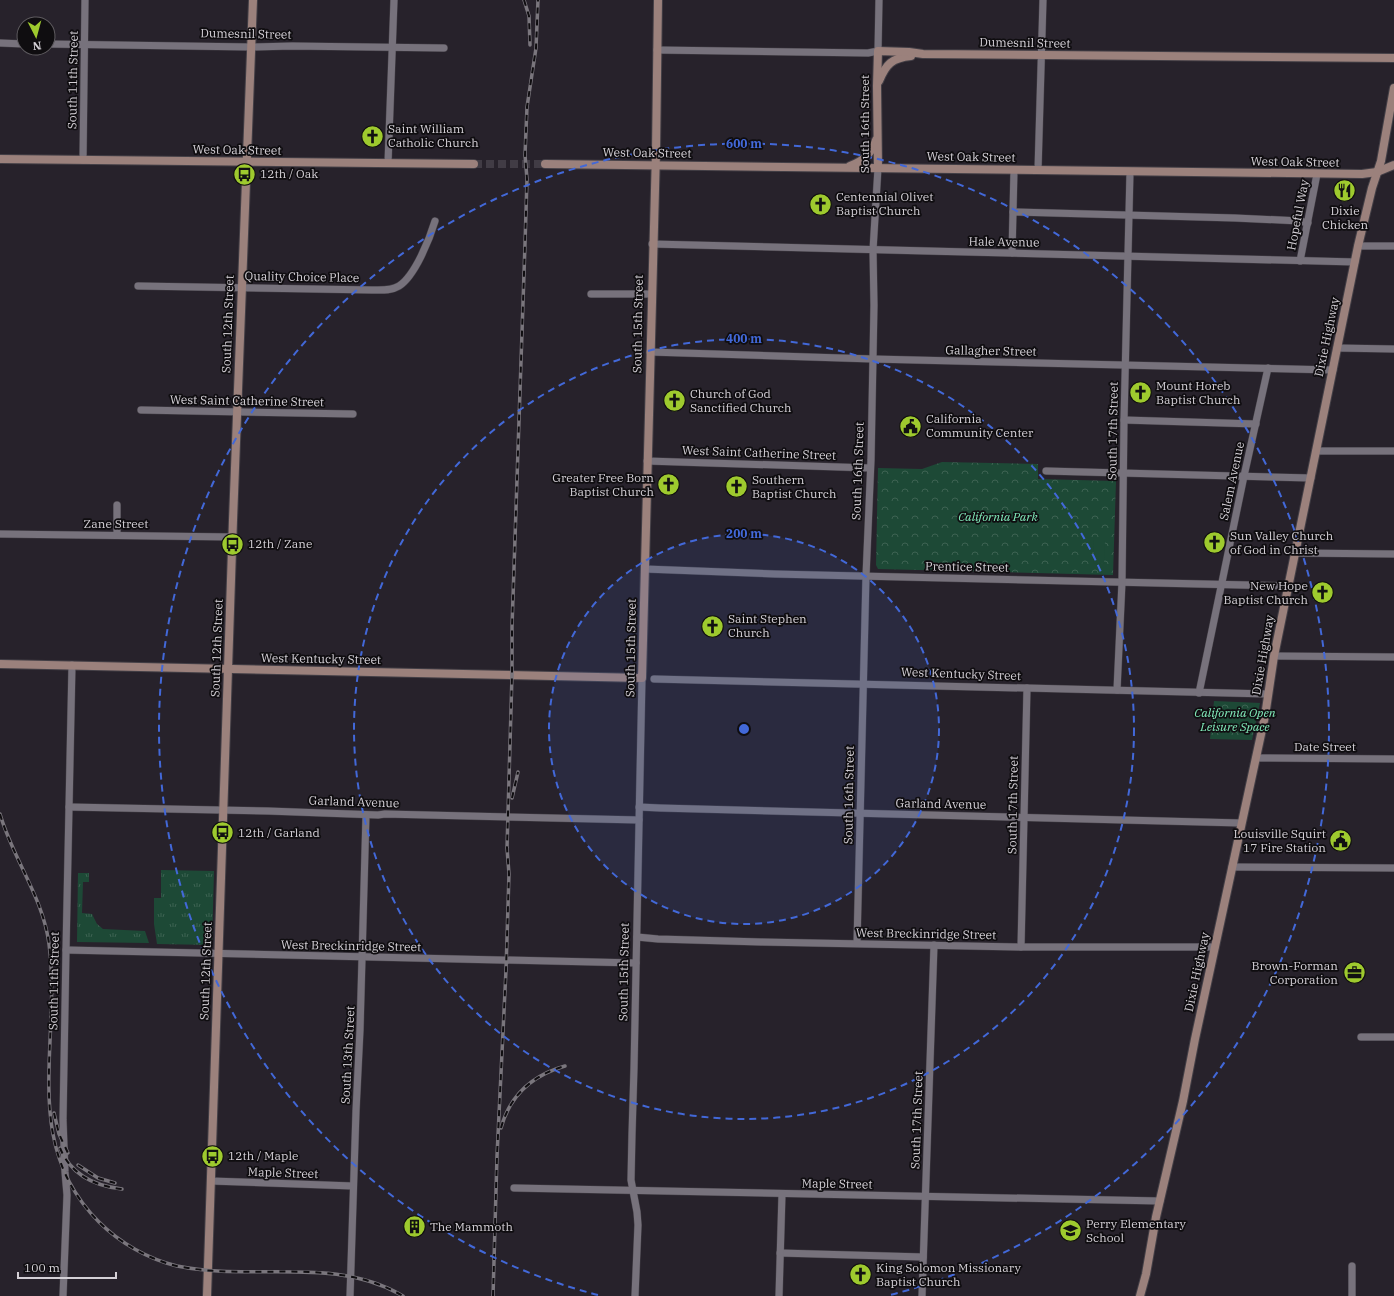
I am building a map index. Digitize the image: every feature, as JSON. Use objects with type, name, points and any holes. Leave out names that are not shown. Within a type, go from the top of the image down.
[{"type":"street","name":"South 11th Street","points":[[83,160],[85,0]]},
{"type":"street","name":"South 12th Street","points":[[207,1296],[237,412],[253,0]]},
{"type":"street","points":[[388,163],[394,0]]},
{"type":"street","name":"South 15th Street","points":[[636,1296],[638,1225],[631,1180],[658,0]]},
{"type":"street","name":"South 16th Street","points":[[857,943],[873,359],[873,250],[878,168],[877,86],[879,0]]},
{"type":"street","points":[[1038,170],[1042,55],[1042,0]]},
{"type":"street","points":[[0,43],[16,44]]},
{"type":"street","name":"Dumesnil Street","points":[[56,44],[444,48]]},
{"type":"street","name":"Dumesnil Street","points":[[657,50],[868,53],[878,51],[923,54],[1394,58]]},
{"type":"street","points":[[877,86],[885,68],[894,60],[901,57],[923,54]]},
{"type":"street","name":"Dixie Highway","points":[[1140,1296],[1146,1274],[1160,1201],[1183,1101],[1265,716],[1274,656],[1310,478],[1358,246],[1381,161],[1394,88]]},
{"type":"street","points":[[845,168],[865,158],[873,149],[877,135]]},
{"type":"street","name":"West Oak Street","points":[[0,160],[474,164]]},
{"type":"street","name":"West Oak Street","points":[[545,164],[1317,174],[1362,174],[1377,172],[1394,165]]},
{"type":"street","points":[[1012,253],[1014,170]]},
{"type":"street","name":"South 17th Street","points":[[1117,690],[1122,582],[1125,365],[1130,172]]},
{"type":"street","name":"Hopeful Way","points":[[1300,261],[1317,174]]},
{"type":"street","points":[[1013,212],[1129,214],[1257,219],[1300,221],[1308,224]]},
{"type":"street","name":"Quality Choice Place","points":[[138,286],[372,290],[392,289],[400,286],[413,270],[422,255],[435,221]]},
{"type":"street","name":"Hale Avenue","points":[[652,244],[1355,262]]},
{"type":"street","points":[[1358,246],[1394,246]]},
{"type":"street","points":[[591,294],[651,294]]},
{"type":"street","points":[[1337,348],[1394,349]]},
{"type":"street","name":"Gallagher Street","points":[[650,352],[1333,370]]},
{"type":"street","name":"Salem Avenue","points":[[1199,693],[1268,368]]},
{"type":"street","name":"West Saint Catherine Street","points":[[141,410],[353,414]]},
{"type":"street","points":[[1124,420],[1256,424]]},
{"type":"street","points":[[1316,451],[1394,451]]},
{"type":"street","name":"West Saint Catherine Street","points":[[647,461],[870,468]]},
{"type":"street","points":[[1046,471],[1310,478]]},
{"type":"street","points":[[117,536],[118,505]]},
{"type":"street","name":"Zane Street","points":[[0,534],[233,536]]},
{"type":"street","points":[[1295,553],[1394,554]]},
{"type":"street","name":"Prentice Street","points":[[645,569],[1288,586]]},
{"type":"street","points":[[1274,656],[1394,657]]},
{"type":"street","name":"West Kentucky Street","points":[[0,664],[642,678]]},
{"type":"street","name":"South 11th Street","points":[[63,1296],[67,1195],[64,1172],[63,1120],[72,665]]},
{"type":"street","name":"West Kentucky Street","points":[[654,679],[1268,694]]},
{"type":"street","name":"South 17th Street","points":[[1021,947],[1027,688]]},
{"type":"street","name":"Date Street","points":[[1256,758],[1394,759]]},
{"type":"street","name":"Garland Avenue","points":[[69,807],[366,815],[639,820]]},
{"type":"street","name":"Garland Avenue","points":[[639,807],[1241,823]]},
{"type":"street","name":"South 13th Street","points":[[350,1296],[366,815]]},
{"type":"street","points":[[1232,867],[1394,868]]},
{"type":"street","name":"West Breckinridge Street","points":[[637,938],[1021,947],[1215,948]]},
{"type":"street","name":"South 17th Street","points":[[922,1296],[934,945]]},
{"type":"street","name":"West Breckinridge Street","points":[[66,950],[636,963]]},
{"type":"street","points":[[1361,1037],[1394,1037]]},
{"type":"street","name":"Maple Street","points":[[211,1181],[353,1186]]},
{"type":"street","name":"Maple Street","points":[[514,1188],[1160,1201]]},
{"type":"street","points":[[779,1296],[782,1194]]},
{"type":"street","points":[[780,1253],[923,1257]]},
{"type":"street","points":[[1352,1266],[1352,1296]]},
{"type":"green space","name":"California Park","points":[[942,462],[1038,464],[1038,479],[1116,481],[1113,575],[878,569],[876,565],[878,468],[922,469]]},
{"type":"green space","points":[[1094,540],[1105,540],[1104,564],[1093,563]]},
{"type":"green space","name":"California Open Leisure Space","points":[[1214,701],[1260,703],[1252,740],[1210,739]]},
{"type":"green space","points":[[161,870],[214,871],[212,945],[157,944],[154,924],[154,898],[161,898]]},
{"type":"green space","points":[[78,873],[89,873],[89,882],[83,882],[82,913],[92,914],[97,924],[103,929],[145,931],[149,943],[77,942]]},
{"type":"tunnel","points":[[474,164],[545,164]]},
{"type":"railway","points":[[524,0],[529,16],[530,45]]},
{"type":"railway","points":[[493,1296],[497,1156],[509,874],[507,848],[512,627],[527,179],[525,155],[527,107],[536,48],[538,0]]},
{"type":"railway","points":[[512,798],[518,772]]},
{"type":"railway","points":[[0,814],[12,847],[41,910],[49,944],[52,981],[49,1090],[51,1125],[59,1159],[74,1191],[99,1222],[116,1237],[145,1255],[177,1266],[234,1272],[321,1273],[349,1276],[377,1284],[403,1296]]},
{"type":"railway","points":[[501,1128],[510,1106],[524,1088],[543,1075],[565,1066]]},
{"type":"railway","points":[[54,1113],[59,1134],[68,1153]]},
{"type":"railway","points":[[60,1148],[71,1165],[85,1178],[102,1185],[122,1189]]},
{"type":"railway","points":[[78,1165],[98,1178],[115,1183]]},
{"type":"place","name":"Saint William Catholic Church","points":[[373,136]]},
{"type":"place","name":"12th / Oak","points":[[245,174]]},
{"type":"place","name":"Dixie Chicken","points":[[1345,190]]},
{"type":"place","name":"Centennial Olivet Baptist Church","points":[[820,204]]},
{"type":"place","name":"Mount Horeb Baptist Church","points":[[1141,393]]},
{"type":"place","name":"Church of God Sanctified Church","points":[[674,401]]},
{"type":"place","name":"California Community Center","points":[[910,426]]},
{"type":"place","name":"Greater Free Born Baptist Church","points":[[669,485]]},
{"type":"place","name":"Southern Baptist Church","points":[[736,487]]},
{"type":"place","name":"Sun Valley Church of God in Christ","points":[[1214,543]]},
{"type":"place","name":"12th / Zane","points":[[233,544]]},
{"type":"place","name":"New Hope Baptist Church","points":[[1323,593]]},
{"type":"place","name":"Saint Stephen Church","points":[[713,626]]},
{"type":"place","name":"12th / Garland","points":[[223,833]]},
{"type":"place","name":"Louisville Squirt 17 Fire Station","points":[[1341,841]]},
{"type":"place","name":"Brown-Forman Corporation","points":[[1354,973]]},
{"type":"place","name":"12th / Maple","points":[[212,1156]]},
{"type":"place","name":"The Mammoth","points":[[414,1227]]},
{"type":"place","name":"Perry Elementary School","points":[[1070,1231]]},
{"type":"place","name":"King Solomon Missionary Baptist Church","points":[[860,1275]]}]
